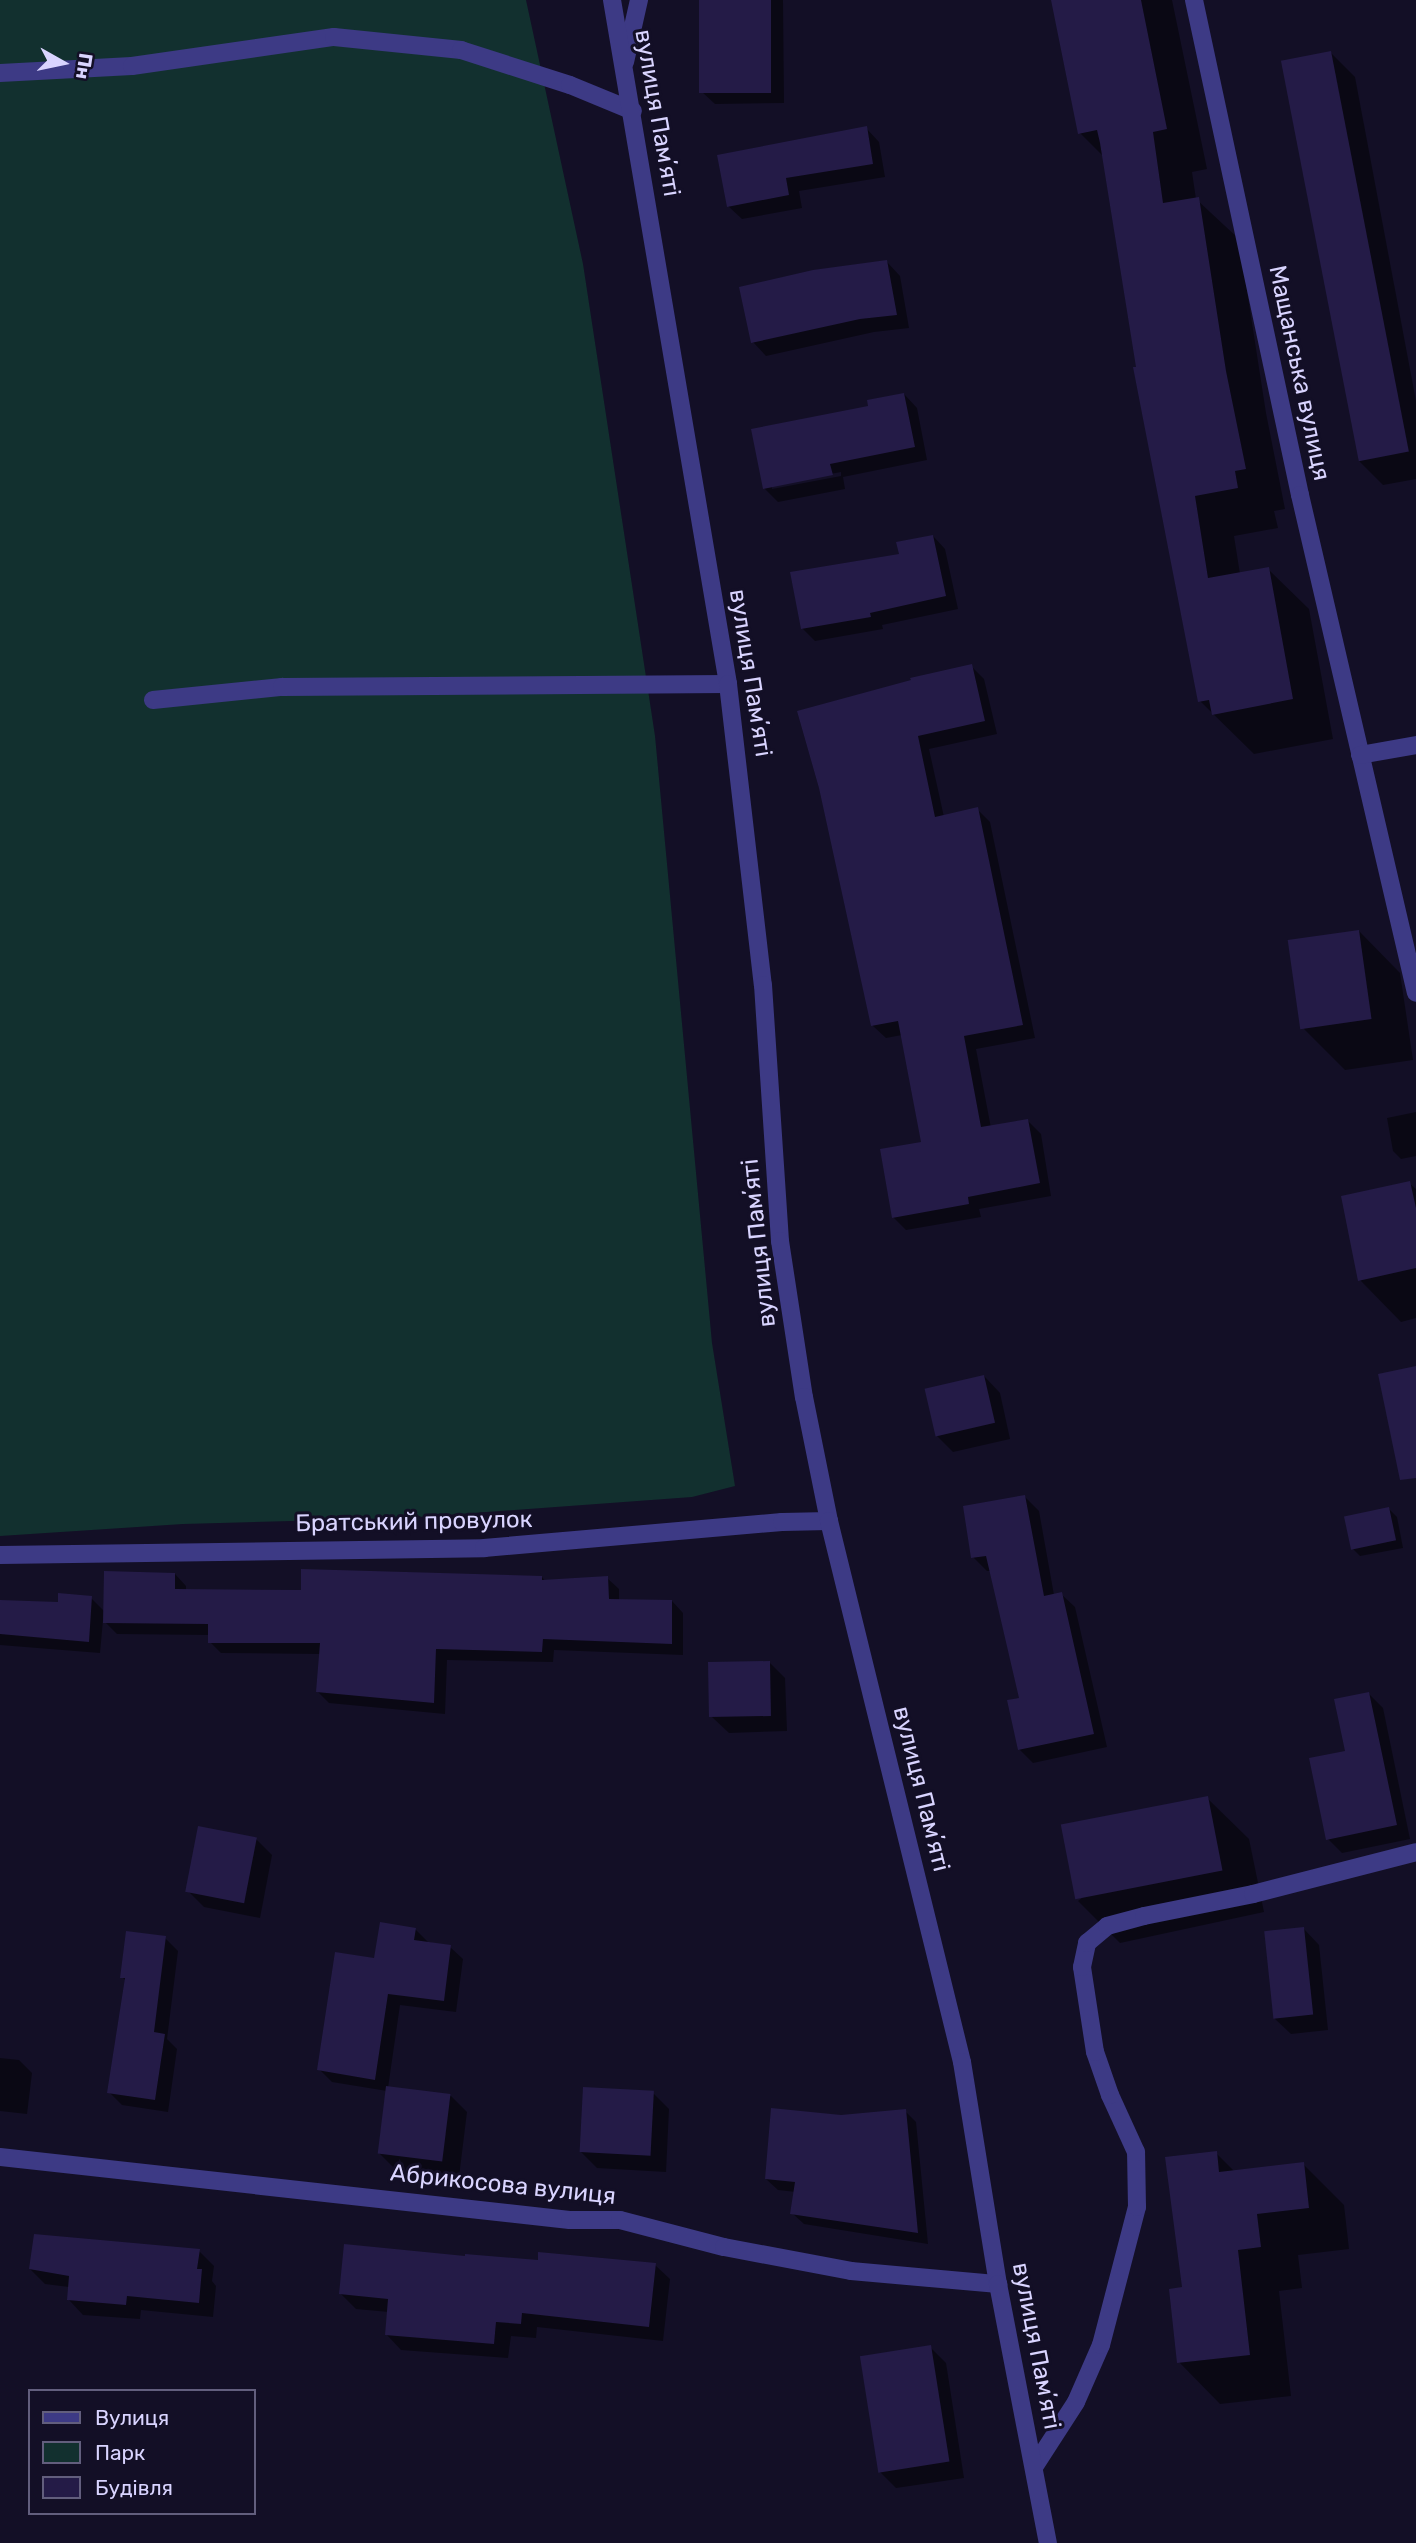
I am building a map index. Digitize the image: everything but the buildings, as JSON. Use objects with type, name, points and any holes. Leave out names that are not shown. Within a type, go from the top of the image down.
[{"type":"street","name":"вулиця Памʼяті","points":[[612,0],[625,62],[728,684],[762,972],[780,1241],[804,1397],[829,1521],[962,2062],[998,2284],[1048,2543]]},
{"type":"street","points":[[625,62],[639,0]]},
{"type":"street","name":"Мащанська вулиця","points":[[1194,0],[1300,495],[1416,993]]},
{"type":"street","points":[[0,73],[132,66],[334,37],[461,50],[570,85],[633,111]]},
{"type":"street","points":[[153,700],[282,687],[728,684]]},
{"type":"street","points":[[1360,755],[1416,745]]},
{"type":"street","name":"Братський провулок","points":[[0,1555],[484,1548],[782,1522],[829,1521]]},
{"type":"street","name":"вулиця Памʼяті","points":[[1034,2468],[1076,2402],[1101,2345],[1137,2207],[1136,2152],[1110,2095],[1095,2052],[1082,1967],[1087,1942],[1107,1926],[1253,1894],[1416,1853]]},
{"type":"street","name":"Абрикосова вулиця","points":[[0,2157],[570,2220],[620,2220],[724,2247],[851,2271],[998,2284]]},
{"type":"green space","points":[[0,0],[526,0],[583,264],[655,736],[712,1343],[735,1486],[692,1497],[405,1518],[183,1524],[0,1536]]}]
